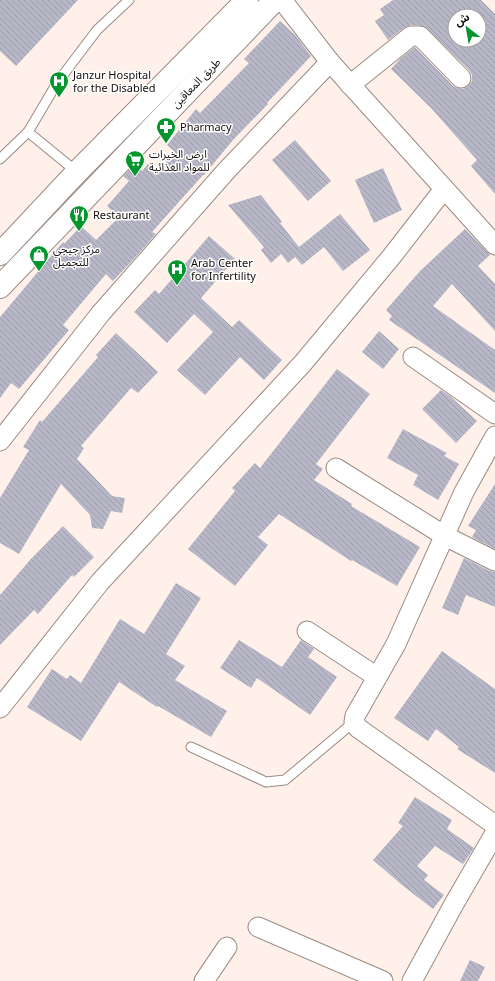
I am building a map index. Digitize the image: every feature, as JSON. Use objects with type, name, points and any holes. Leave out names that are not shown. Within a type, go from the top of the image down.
[{"type":"street","name":"طريق المعاقين","points":[[0,254],[77,172],[247,0]]},
{"type":"street","name":"طريق المعاقين","points":[[0,287],[275,0]]},
{"type":"street","points":[[282,0],[330,62],[495,245]]},
{"type":"street","points":[[350,85],[411,36],[420,36],[461,78]]},
{"type":"street","points":[[0,441],[106,307],[227,170],[330,62]]},
{"type":"street","points":[[2,700],[100,582],[303,363],[392,256],[444,189]]},
{"type":"street","points":[[412,357],[495,414]]},
{"type":"street","points":[[495,436],[464,492],[396,644],[355,716],[354,722],[358,728],[495,825]]},
{"type":"street","points":[[336,468],[445,536],[495,561]]},
{"type":"street","points":[[306,631],[377,677]]},
{"type":"street","points":[[412,981],[495,833]]},
{"type":"street","points":[[258,927],[382,981]]},
{"type":"street","points":[[204,981],[227,947]]},
{"type":"lane","points":[[0,159],[28,132],[57,83],[97,30],[129,0]]},
{"type":"lane","points":[[28,132],[77,172]]},
{"type":"lane","points":[[191,747],[266,782],[285,780],[354,722]]},
{"type":"building","points":[[0,0],[78,0],[16,66],[0,51]]},
{"type":"building","points":[[393,0],[481,0],[495,14],[495,194],[471,166],[477,160],[431,108],[391,69],[401,58],[415,47],[453,86],[463,89],[468,86],[472,81],[472,75],[469,70],[424,26],[411,25],[405,27],[388,40],[375,21],[384,15],[380,9]]},
{"type":"building","points":[[280,21],[295,35],[311,56],[233,140],[204,175],[152,232],[156,234],[131,262],[113,281],[106,274],[63,325],[69,330],[19,389],[11,383],[0,398],[0,317],[63,242],[64,244],[81,226],[96,240],[119,217],[107,206],[129,181],[123,176],[135,164],[142,171],[148,164],[157,172],[175,152],[167,145],[196,109],[200,113],[249,63],[244,59]]},
{"type":"building","points":[[295,140],[331,181],[308,201],[272,160]]},
{"type":"building","points":[[383,168],[402,210],[374,223],[355,180]]},
{"type":"building","points":[[261,195],[299,247],[340,214],[370,250],[343,271],[324,247],[302,265],[295,257],[288,263],[281,254],[271,263],[261,250],[264,247],[228,205]]},
{"type":"building","points":[[465,229],[490,255],[478,266],[495,284],[495,331],[452,284],[433,306],[495,350],[495,393],[389,320],[392,316],[386,310],[420,271]]},
{"type":"building","points":[[209,236],[235,259],[201,298],[232,327],[239,320],[282,360],[264,380],[240,357],[205,395],[177,370],[213,332],[194,314],[167,343],[134,312],[155,290],[159,294]]},
{"type":"building","points":[[379,331],[399,349],[383,369],[362,352]]},
{"type":"building","points":[[116,333],[158,372],[138,393],[131,388],[81,446],[84,448],[77,459],[112,496],[125,498],[122,513],[111,511],[103,529],[92,528],[90,515],[61,484],[19,554],[0,543],[0,498],[29,450],[23,447],[40,420],[42,422],[98,357],[96,355]]},
{"type":"building","points":[[337,369],[370,394],[316,464],[323,469],[314,480],[352,504],[351,506],[420,547],[397,586],[352,560],[351,561],[279,514],[258,537],[268,545],[235,586],[188,549],[235,491],[232,488],[255,463],[260,468]]},
{"type":"building","points":[[441,390],[450,396],[477,421],[456,443],[422,409]]},
{"type":"building","points":[[403,429],[447,453],[444,456],[459,464],[438,500],[413,485],[418,475],[387,458]]},
{"type":"building","points":[[495,484],[495,549],[472,537],[476,530],[468,526]]},
{"type":"building","points":[[63,526],[94,557],[74,577],[72,575],[38,614],[34,610],[0,645],[0,595],[30,560]]},
{"type":"building","points":[[464,558],[495,572],[495,607],[466,595],[458,615],[442,608]]},
{"type":"building","points":[[176,583],[201,598],[166,654],[185,666],[175,680],[227,711],[211,737],[158,706],[157,707],[119,682],[81,741],[27,707],[52,669],[67,679],[70,675],[81,683],[120,619],[144,634]]},
{"type":"building","points":[[239,640],[282,667],[301,640],[314,649],[308,657],[337,677],[310,715],[257,678],[251,688],[220,668]]},
{"type":"building","points":[[442,651],[495,689],[495,773],[457,749],[459,747],[436,729],[428,741],[394,718]]},
{"type":"building","points":[[415,797],[452,820],[447,829],[474,848],[463,864],[435,846],[417,866],[428,875],[424,880],[444,895],[433,909],[373,860],[403,826],[398,823]]},
{"type":"building","points":[[470,960],[485,967],[478,981],[460,981]]},
{"type":"place","name":"Janzur Hospital for the Disabled","points":[[59,98]]},
{"type":"place","name":"Pharmacy","points":[[166,144]]},
{"type":"place","name":"ارض الخيرات للمواد الغذائية","points":[[135,177]]},
{"type":"place","name":"Restaurant","points":[[79,232]]},
{"type":"place","name":"مركز جيجي للتجميل","points":[[39,272]]},
{"type":"place","name":"Arab Center for Infertility","points":[[177,286]]}]
